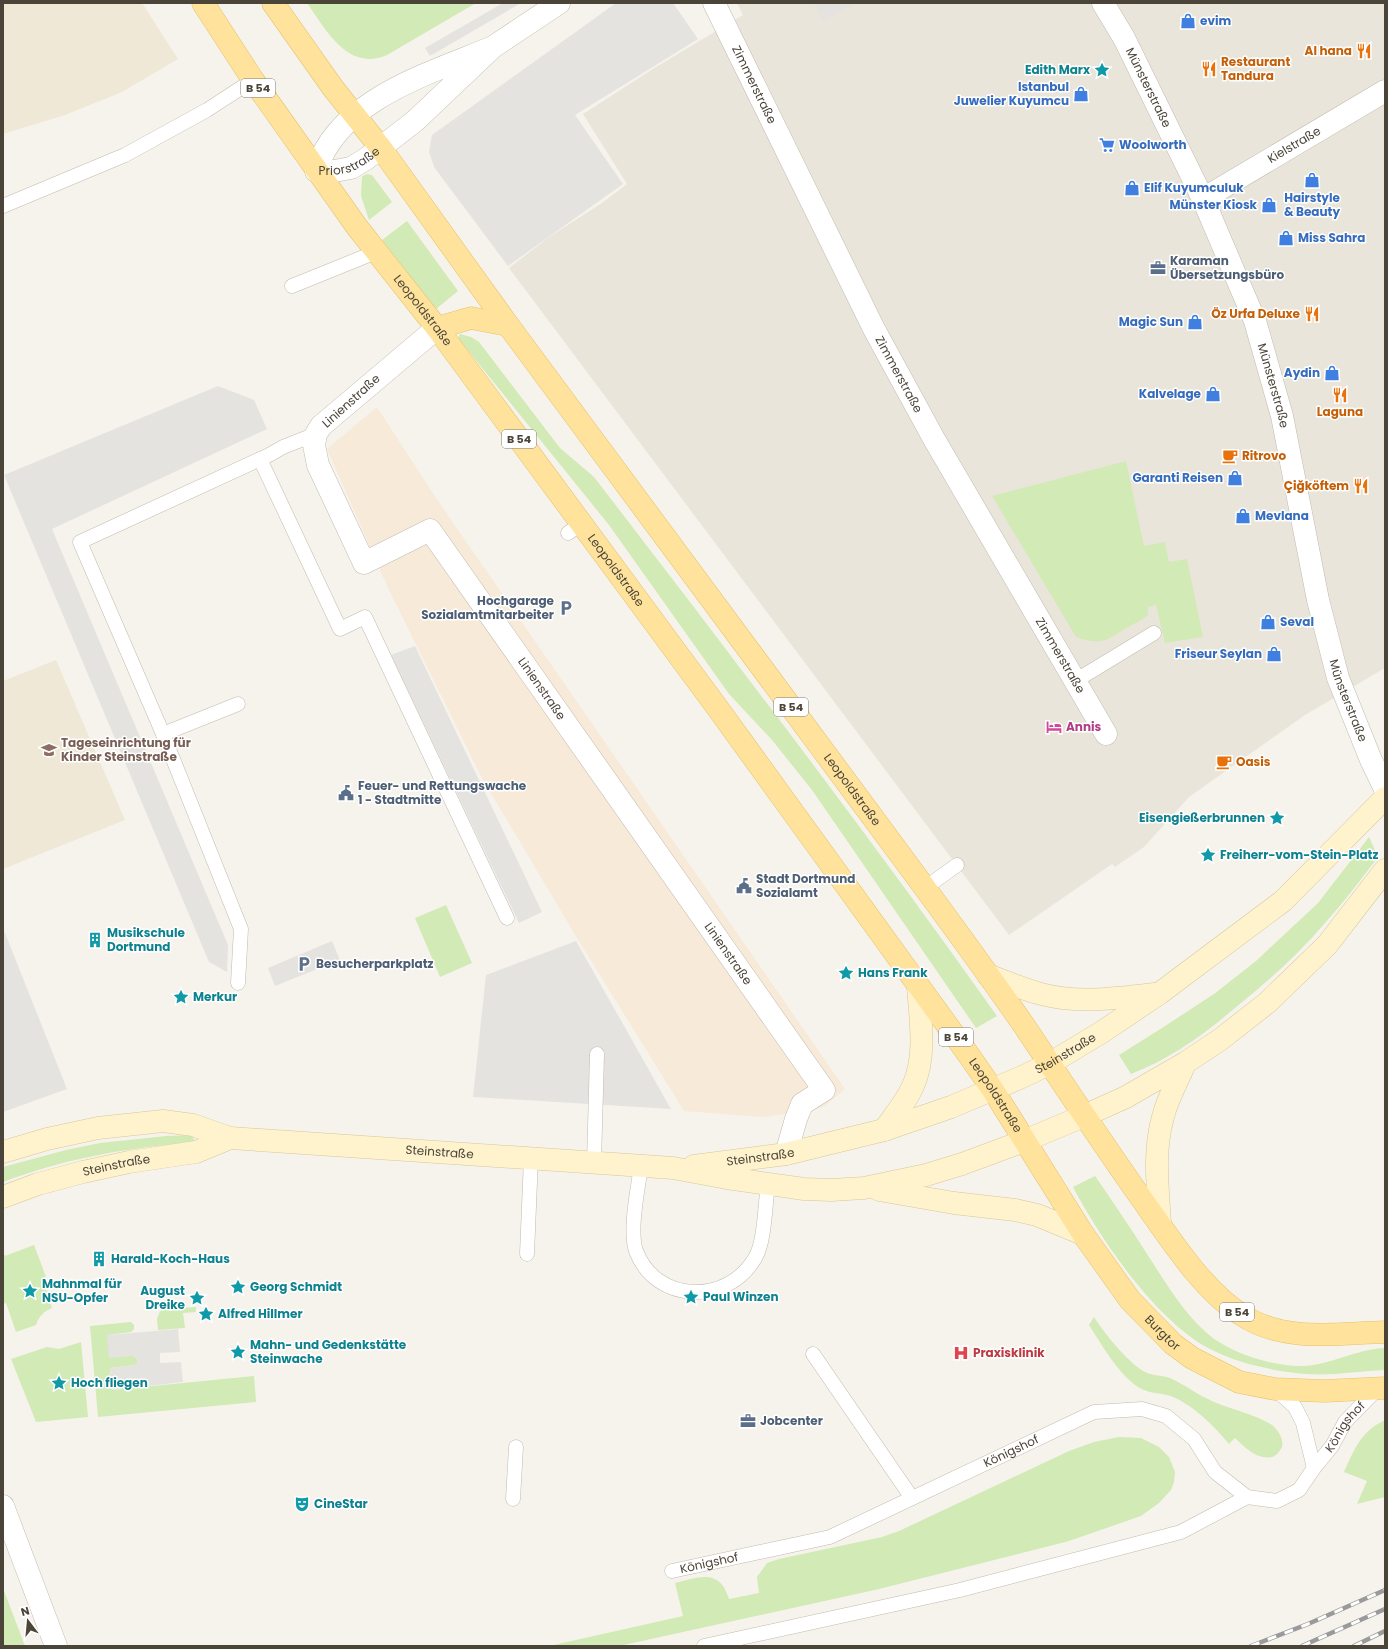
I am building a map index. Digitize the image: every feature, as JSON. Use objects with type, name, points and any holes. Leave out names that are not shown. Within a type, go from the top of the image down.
[{"type":"main road","name":"Leopoldstraße","points":[[203,3],[253,80],[316,171],[376,252],[436,328],[575,528],[918,985],[993,1090],[1024,1141]]},
{"type":"main road","name":"Leopoldstraße","points":[[273,3],[333,88],[380,147],[508,325],[925,888],[988,976],[1084,1116]]},
{"type":"main road","points":[[436,328],[471,318],[508,325]]},
{"type":"main road","name":"Steinstraße","points":[[673,1168],[786,1154],[884,1130],[917,1120],[993,1090],[1049,1064],[1102,1032],[1160,993],[1283,901],[1385,798]]},
{"type":"main road","name":"Steinstraße","points":[[3,1152],[47,1139],[98,1128],[164,1121],[193,1125],[230,1138],[673,1168],[727,1178],[804,1189],[831,1190],[864,1188],[926,1175],[979,1158],[1024,1141],[1126,1097],[1186,1063],[1221,1039],[1267,1003],[1327,944],[1385,870]]},
{"type":"main road","points":[[988,976],[1042,994],[1076,999],[1120,998],[1160,993]]},
{"type":"main road","points":[[884,1130],[905,1101],[917,1076],[921,1045],[918,985]]},
{"type":"main road","points":[[1160,1224],[1156,1171],[1159,1132],[1168,1101],[1186,1063]]},
{"type":"main road","name":"B 54","points":[[1084,1116],[1187,1261],[1214,1293],[1242,1315],[1264,1327],[1292,1334],[1385,1332]]},
{"type":"main road","name":"Steinstraße","points":[[3,1197],[38,1184],[83,1172],[129,1162],[190,1153],[230,1138]]},
{"type":"main road","name":"Burgtor","points":[[1024,1141],[1083,1234],[1130,1300],[1173,1344],[1192,1358],[1240,1382],[1275,1389],[1324,1392],[1381,1388]]},
{"type":"main road","points":[[864,1188],[954,1203],[1015,1210],[1044,1218],[1083,1234]]},
{"type":"street","name":"Priorstraße","points":[[493,47],[394,89],[355,115],[333,137],[321,157],[316,171],[334,171],[351,168],[416,121],[493,47],[559,3]]},
{"type":"street","name":"Zimmerstraße","points":[[714,3],[874,329],[934,439],[1106,734]]},
{"type":"street","name":"Münsterstraße","points":[[1103,3],[1124,38],[1203,199],[1255,321],[1282,416],[1318,600],[1338,678],[1371,760],[1385,789]]},
{"type":"street","name":"Kielstraße","points":[[1203,199],[1385,91]]},
{"type":"street","name":"Linienstraße","points":[[436,328],[332,415],[321,426],[316,434],[314,445],[318,466],[364,563],[430,530],[824,1090],[802,1104],[786,1154]]},
{"type":"street","points":[[3,1506],[56,1646]]},
{"type":"lane","points":[[3,206],[125,154],[207,110],[253,80]]},
{"type":"lane","points":[[292,286],[376,252]]},
{"type":"lane","points":[[238,983],[241,929],[163,734],[80,542],[283,447],[316,434]]},
{"type":"lane","points":[[260,459],[340,628],[366,617],[507,918]]},
{"type":"lane","points":[[1075,681],[1154,633]]},
{"type":"lane","points":[[163,734],[238,704]]},
{"type":"lane","points":[[925,888],[957,865]]},
{"type":"lane","points":[[594,1163],[597,1054]]},
{"type":"lane","points":[[527,1254],[531,1158]]},
{"type":"lane","points":[[641,1166],[634,1219],[636,1250],[642,1263],[652,1275],[662,1283],[685,1291],[715,1290],[734,1282],[748,1269],[756,1257],[760,1245],[768,1184]]},
{"type":"lane","points":[[812,1354],[912,1498]]},
{"type":"lane","name":"Königshof","points":[[672,1571],[830,1537],[1094,1412],[1142,1409],[1166,1416],[1194,1439],[1215,1472],[1246,1497],[1278,1501],[1299,1490],[1314,1468],[1332,1446],[1345,1422],[1381,1388]]},
{"type":"lane","name":"Königshof","points":[[1275,1389],[1295,1407],[1304,1422],[1314,1468]]},
{"type":"lane","points":[[513,1499],[516,1447]]},
{"type":"lane","points":[[704,1646],[960,1590],[1181,1532],[1246,1497]]},
{"type":"shaded area","points":[[3,3],[142,3],[178,59],[122,92],[65,115],[3,134]]},
{"type":"shaded area","points":[[503,3],[521,3],[430,56],[425,48]]},
{"type":"shaded area","points":[[616,3],[673,3],[698,39],[575,115],[623,184],[508,266],[434,167],[429,152],[432,135]]},
{"type":"shaded area","points":[[737,3],[1385,3],[1385,668],[1305,715],[1189,797],[1144,847],[1115,867],[1112,864],[1009,935],[509,268],[549,237],[602,203],[627,184],[583,114],[656,67],[743,15]]},
{"type":"shaded area","points":[[814,3],[857,3],[823,21]]},
{"type":"shaded area","points":[[218,386],[254,400],[267,429],[52,529],[228,945],[227,972],[209,962],[4,475]]},
{"type":"shaded area","points":[[377,407],[438,501],[845,1089],[825,1106],[813,1110],[763,1117],[684,1111],[577,938],[482,778],[388,588],[327,449]]},
{"type":"shaded area","points":[[415,646],[542,912],[519,923],[391,655]]},
{"type":"shaded area","name":"Tageseinrichtung für Kinder Steinstraße","points":[[56,660],[125,820],[3,869],[3,681]]},
{"type":"shaded area","points":[[3,928],[67,1089],[3,1112]]},
{"type":"shaded area","name":"Besucherparkplatz","points":[[332,941],[340,960],[275,986],[268,968]]},
{"type":"shaded area","points":[[576,941],[671,1109],[473,1097],[486,975]]},
{"type":"shaded area","points":[[178,1329],[180,1352],[160,1353],[160,1363],[181,1362],[183,1382],[112,1390],[110,1368],[134,1365],[138,1363],[134,1356],[109,1358],[107,1335]]},
{"type":"green space","points":[[307,3],[476,3],[387,55],[373,59],[361,58],[340,46],[330,36]]},
{"type":"green space","points":[[366,174],[372,175],[392,202],[369,220],[361,196],[362,177]]},
{"type":"green space","points":[[407,221],[458,291],[436,309],[382,240]]},
{"type":"green space","points":[[460,334],[471,337],[479,342],[560,448],[594,477],[848,812],[997,1016],[976,1028],[812,790],[772,740],[729,694],[609,525],[458,338]]},
{"type":"green space","points":[[1126,461],[1144,546],[1165,542],[1169,562],[1187,559],[1203,637],[1165,643],[1156,605],[1148,607],[1148,614],[1146,617],[1106,640],[1091,641],[1076,637],[992,496]]},
{"type":"green space","points":[[1369,837],[1378,857],[1315,935],[1282,968],[1198,1037],[1172,1054],[1131,1074],[1119,1055],[1214,994],[1256,961],[1318,903]]},
{"type":"green space","points":[[446,905],[472,963],[440,977],[415,918]]},
{"type":"green space","points":[[193,1135],[194,1143],[97,1155],[49,1167],[3,1182],[3,1167],[66,1150],[100,1143],[166,1136]]},
{"type":"green space","points":[[1095,1176],[1179,1302],[1208,1334],[1219,1342],[1238,1352],[1260,1360],[1293,1366],[1324,1363],[1364,1351],[1385,1348],[1385,1370],[1325,1374],[1306,1374],[1282,1371],[1233,1359],[1210,1349],[1190,1336],[1150,1299],[1114,1254],[1085,1208],[1073,1187]]},
{"type":"green space","points":[[34,1245],[46,1277],[43,1279],[52,1308],[46,1311],[38,1319],[36,1325],[16,1332],[6,1303],[3,1304],[3,1252],[5,1256]]},
{"type":"green space","points":[[196,1307],[196,1312],[183,1313],[185,1328],[158,1330],[157,1319],[160,1311],[167,1309]]},
{"type":"green space","points":[[1094,1317],[1116,1346],[1143,1371],[1149,1374],[1170,1378],[1210,1400],[1258,1418],[1272,1425],[1281,1438],[1282,1447],[1280,1450],[1272,1457],[1261,1457],[1251,1452],[1235,1438],[1229,1444],[1217,1430],[1196,1411],[1181,1401],[1173,1397],[1144,1390],[1136,1385],[1120,1371],[1089,1325]]},
{"type":"green space","points":[[131,1322],[134,1325],[134,1329],[131,1332],[107,1335],[134,1356],[138,1363],[134,1365],[110,1368],[112,1390],[254,1376],[256,1402],[98,1417],[90,1326]]},
{"type":"green space","points":[[81,1342],[88,1417],[36,1422],[11,1359],[47,1347],[59,1349]]},
{"type":"green space","points":[[1385,1420],[1385,1497],[1357,1504],[1367,1481],[1344,1472],[1355,1449],[1364,1435],[1377,1424]]},
{"type":"green space","points":[[1119,1437],[1141,1438],[1159,1447],[1169,1457],[1175,1472],[1171,1490],[1159,1503],[1141,1516],[1069,1541],[879,1589],[619,1646],[549,1646],[683,1616],[675,1583],[700,1577],[708,1577],[720,1583],[725,1589],[729,1599],[759,1593],[757,1577],[767,1563],[779,1559],[882,1537],[899,1531],[1069,1451],[1094,1442]]},
{"type":"green space","points":[[3,1588],[25,1646],[3,1646]]},
{"type":"railway","points":[[1251,1646],[1308,1624],[1385,1590]]},
{"type":"railway","points":[[1302,1646],[1385,1609]]},
{"type":"railway","points":[[1354,1646],[1385,1631]]},
{"type":"place","name":"evim","points":[[1188,21]]},
{"type":"place","name":"Al hana","points":[[1364,51]]},
{"type":"place","name":"Restaurant Tandura","points":[[1209,69]]},
{"type":"place","name":"Edith Marx","points":[[1102,70]]},
{"type":"place","name":"Istanbul Juwelier Kuyumcu","points":[[1081,94]]},
{"type":"place","name":"Woolworth","points":[[1107,145]]},
{"type":"place","name":"Hairstyle & Beauty","points":[[1312,180]]},
{"type":"place","name":"Elif Kuyumculuk","points":[[1132,188]]},
{"type":"place","name":"Münster Kiosk","points":[[1269,205]]},
{"type":"place","name":"Miss Sahra","points":[[1286,238]]},
{"type":"place","name":"Karaman Übersetzungsbüro","points":[[1158,268]]},
{"type":"place","name":"Öz Urfa Deluxe","points":[[1312,314]]},
{"type":"place","name":"Magic Sun","points":[[1195,322]]},
{"type":"place","name":"Aydin","points":[[1332,373]]},
{"type":"place","name":"Kalvelage","points":[[1213,394]]},
{"type":"place","name":"Laguna","points":[[1340,395]]},
{"type":"place","name":"Ritrovo","points":[[1230,456]]},
{"type":"place","name":"Garanti Reisen","points":[[1235,478]]},
{"type":"place","name":"Çiğköftem","points":[[1361,486]]},
{"type":"place","name":"Mevlana","points":[[1243,516]]},
{"type":"place","name":"Hochgarage Sozialamtmitarbeiter","points":[[566,608]]},
{"type":"place","name":"Seval","points":[[1268,622]]},
{"type":"place","name":"Friseur Seylan","points":[[1274,654]]},
{"type":"place","name":"Annis","points":[[1054,727]]},
{"type":"place","name":"Tageseinrichtung für Kinder Steinstraße","points":[[49,750]]},
{"type":"place","name":"Oasis","points":[[1224,762]]},
{"type":"place","name":"Feuer- und Rettungswache 1 - Stadtmitte","points":[[346,793]]},
{"type":"place","name":"Eisengießerbrunnen","points":[[1277,818]]},
{"type":"place","name":"Freiherr-vom-Stein-Platz","points":[[1208,855]]},
{"type":"place","name":"Stadt Dortmund Sozialamt","points":[[744,886]]},
{"type":"place","name":"Musikschule Dortmund","points":[[95,940]]},
{"type":"place","name":"Besucherparkplatz","points":[[304,964]]},
{"type":"place","name":"Hans Frank","points":[[846,973]]},
{"type":"place","name":"Merkur","points":[[181,997]]},
{"type":"place","name":"Harald-Koch-Haus","points":[[99,1259]]},
{"type":"place","name":"Georg Schmidt","points":[[238,1287]]},
{"type":"place","name":"Mahnmal für NSU-Opfer","points":[[30,1291]]},
{"type":"place","name":"Paul Winzen","points":[[691,1297]]},
{"type":"place","name":"August Dreike","points":[[197,1298]]},
{"type":"place","name":"Alfred Hillmer","points":[[206,1314]]},
{"type":"place","name":"Mahn- und Gedenkstätte Steinwache","points":[[238,1352]]},
{"type":"place","name":"Praxisklinik","points":[[961,1353]]},
{"type":"place","name":"Hoch fliegen","points":[[59,1383]]},
{"type":"place","name":"Jobcenter","points":[[748,1421]]},
{"type":"place","name":"CineStar","points":[[302,1504]]}]
